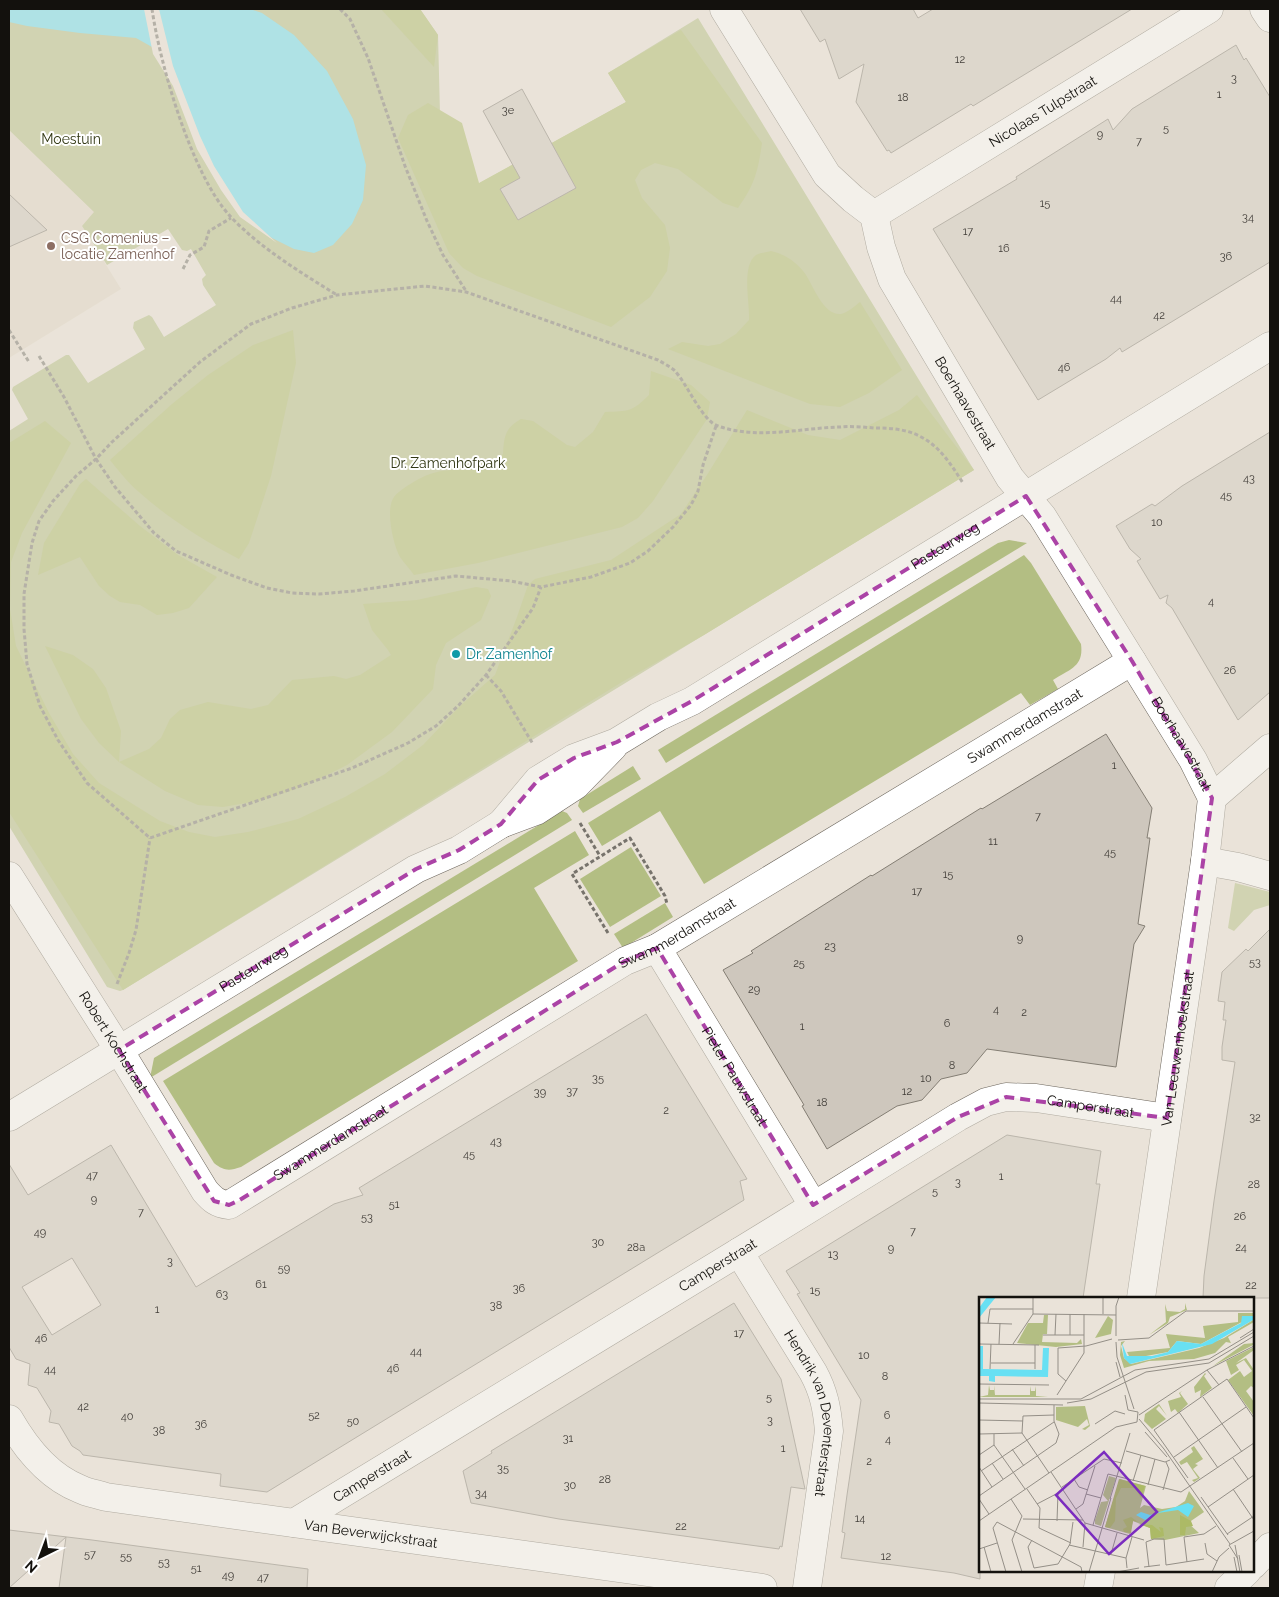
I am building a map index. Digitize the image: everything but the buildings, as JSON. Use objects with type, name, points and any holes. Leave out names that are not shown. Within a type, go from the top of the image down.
[{"type":"street","points":[[724,9],[827,175],[852,199],[874,215]]},
{"type":"street","name":"Nicolaas Tulpstraat","points":[[874,215],[1210,9]]},
{"type":"street","points":[[1264,9],[1270,18]]},
{"type":"street","name":"Boerhaavestraat","points":[[874,215],[881,247],[892,279],[1010,478],[1042,516],[1193,760],[1212,798]]},
{"type":"street","name":"Pasteurweg","points":[[9,1117],[416,869],[459,850],[501,824],[538,780],[574,758],[617,742],[658,717],[692,701],[1270,346]]},
{"type":"street","name":"Swammerdamstraat","points":[[222,1205],[229,1205],[238,1201],[625,960],[656,948],[1132,661]]},
{"type":"street","points":[[1212,798],[1270,748]]},
{"type":"street","name":"Van Leeuwenhoekstraat","points":[[1141,1297],[1205,861],[1212,798]]},
{"type":"street","points":[[1205,861],[1238,867],[1270,876]]},
{"type":"street","name":"Robert Kochstraat","points":[[9,876],[205,1190],[214,1200],[222,1205]]},
{"type":"street","name":"Pieter Pauwstraat","points":[[656,948],[813,1205]]},
{"type":"street","name":"Camperstraat","points":[[294,1523],[813,1205],[986,1102],[1006,1097],[1036,1098],[1167,1118]]},
{"type":"street","name":"Hendrik van Deventerstraat","points":[[739,1252],[813,1372],[822,1389],[827,1408],[829,1431],[806,1588]]},
{"type":"street","name":"Van Beverwijckstraat","points":[[9,1419],[34,1455],[56,1475],[79,1489],[106,1497],[763,1588]]},
{"type":"street","points":[[1254,1564],[1270,1547]]},
{"type":"street","points":[[1098,1588],[1101,1572]]},
{"type":"street","points":[[1229,1588],[1246,1572]]},
{"type":"path","points":[[152,9],[170,87],[190,145],[222,207],[231,218],[266,247],[337,295]]},
{"type":"path","points":[[340,9],[350,19],[368,58],[405,166],[427,221],[443,255],[466,292]]},
{"type":"path","points":[[183,269],[190,255],[204,247],[209,231],[231,218]]},
{"type":"path","points":[[150,838],[87,783],[58,740],[40,706],[27,664],[24,629],[24,594],[32,543],[40,521],[53,501],[76,476],[200,362],[251,324],[292,308],[337,295],[426,286],[466,292],[658,360],[673,370],[682,380],[698,407],[716,426],[748,432],[786,433],[840,427],[885,428],[907,431],[922,437],[944,455],[963,483]]},
{"type":"path","points":[[9,330],[29,362]]},
{"type":"path","points":[[39,356],[64,397],[96,459],[115,487],[154,533],[176,551],[231,575],[267,588],[292,593],[319,594],[354,591],[456,576],[511,581],[541,587],[591,577],[630,563],[648,551],[673,527],[691,505],[698,491],[703,466],[716,426]]},
{"type":"path","points":[[150,838],[352,768],[408,743],[436,726],[458,706],[486,675],[534,608],[541,587]]},
{"type":"path","points":[[115,988],[136,930],[150,838]]},
{"type":"path","points":[[625,960],[616,946],[612,944],[614,938],[610,936],[572,874],[630,838],[665,896],[667,904],[674,907],[686,930]]},
{"type":"highlighted area","points":[[1026,496],[1132,661],[1212,798],[1167,1118],[1006,1097],[958,1117],[813,1205],[657,948],[625,961],[238,1201],[229,1205],[214,1201],[119,1050],[416,869],[459,850],[501,824],[538,780],[574,758],[617,742],[692,701]]},
{"type":"shaded area","name":"CSG Comenius – locatie Zamenhof","points":[[9,130],[95,212],[82,226],[121,289],[9,358]]},
{"type":"green space","name":"Dr. Zamenhofpark","points":[[9,9],[420,9],[438,35],[440,114],[478,184],[626,102],[608,73],[698,18],[974,470],[123,990],[120,991],[107,987],[9,826],[9,431],[28,419],[12,390],[13,387],[66,355],[69,355],[88,383],[145,349],[133,328],[134,322],[149,315],[164,337],[216,305],[203,285],[202,279],[206,275],[191,249],[187,251],[182,250],[168,229],[107,265],[82,226],[94,212],[9,130]]},
{"type":"green space","points":[[381,9],[420,9],[438,35],[434,67]]},
{"type":"green space","points":[[681,30],[762,143],[755,177],[738,208],[723,203],[678,169],[655,163],[641,170],[635,180],[642,198],[665,225],[670,248],[667,271],[650,297],[611,327],[477,276],[463,268],[449,253],[398,138],[408,115],[428,103],[462,123],[479,183],[626,102],[608,73]]},
{"type":"green space","points":[[771,251],[786,257],[799,267],[829,310],[841,314],[860,302],[902,370],[869,393],[840,407],[810,404],[668,349],[682,342],[708,346],[720,344],[736,334],[749,320],[747,276],[751,260],[756,255]]},
{"type":"green space","points":[[293,330],[296,363],[271,476],[249,543],[239,559],[199,537],[150,502],[131,485],[110,460],[172,404],[208,375],[253,345]]},
{"type":"green space","points":[[651,371],[691,385],[710,402],[707,419],[653,501],[638,518],[622,527],[478,563],[414,575],[400,557],[395,544],[390,518],[391,502],[401,490],[430,474],[478,467],[496,460],[503,454],[506,433],[521,419],[533,421],[567,445],[575,447],[593,432],[605,412],[630,410],[649,395]]},
{"type":"green space","points":[[917,395],[974,470],[704,635],[622,682],[123,990],[9,812],[9,443],[45,421],[71,443],[22,533],[11,562],[10,609],[16,646],[49,713],[73,754],[99,783],[160,821],[189,832],[215,837],[248,832],[298,819],[345,797],[385,774],[423,745],[460,706],[495,675],[528,585],[535,579],[611,560],[681,514],[747,410],[808,435],[840,440],[899,410]]},
{"type":"green space","points":[[86,479],[140,526],[178,555],[217,577],[189,608],[157,615],[140,605],[120,602],[99,586],[80,557],[38,575],[44,543],[80,484]]},
{"type":"green space","points":[[1009,540],[1027,543],[666,763],[658,750],[998,543]]},
{"type":"green space","points":[[1024,555],[1031,563],[1081,644],[1078,663],[1053,680],[1058,689],[1030,705],[1021,693],[704,884],[660,811],[602,846],[588,823]]},
{"type":"green space","points":[[476,587],[488,589],[491,596],[481,620],[446,643],[436,665],[433,689],[392,732],[347,765],[307,785],[263,800],[223,807],[198,805],[165,791],[119,762],[149,749],[161,738],[170,719],[180,710],[208,702],[251,709],[268,705],[292,680],[334,676],[346,679],[360,675],[391,655],[372,630],[363,604],[417,600]]},
{"type":"green space","points":[[45,646],[73,655],[93,669],[106,688],[121,731],[119,762],[99,743],[81,719]]},
{"type":"green space","points":[[633,766],[641,779],[583,813],[578,806],[580,799]]},
{"type":"green space","points":[[562,811],[567,813],[572,820],[150,1078],[154,1058]]},
{"type":"green space","points":[[575,831],[589,855],[534,888],[578,961],[241,1167],[227,1170],[214,1163],[163,1081]]},
{"type":"green space","points":[[631,847],[661,896],[610,927],[580,879]]},
{"type":"green space","points":[[1235,883],[1270,892],[1270,905],[1254,910],[1234,931],[1228,928]]},
{"type":"green space","points":[[665,903],[673,917],[623,948],[614,934]]},
{"type":"water","points":[[9,9],[250,9],[262,13],[294,35],[327,71],[353,119],[366,165],[363,200],[352,224],[333,245],[314,253],[294,249],[272,238],[242,216],[223,189],[175,85],[152,47],[136,38],[80,33],[9,22]]},
{"type":"pier","points":[[144,9],[159,9],[173,66],[200,136],[214,166],[243,212],[277,243],[240,217],[221,190],[197,149],[173,86],[153,54]]},
{"type":"place","name":"CSG Comenius – locatie Zamenhof","points":[[51,246]]},
{"type":"place","name":"Dr. Zamenhof","points":[[456,654]]},
{"type":"park label","name":"Moestuin","points":[[71,139]]}]
